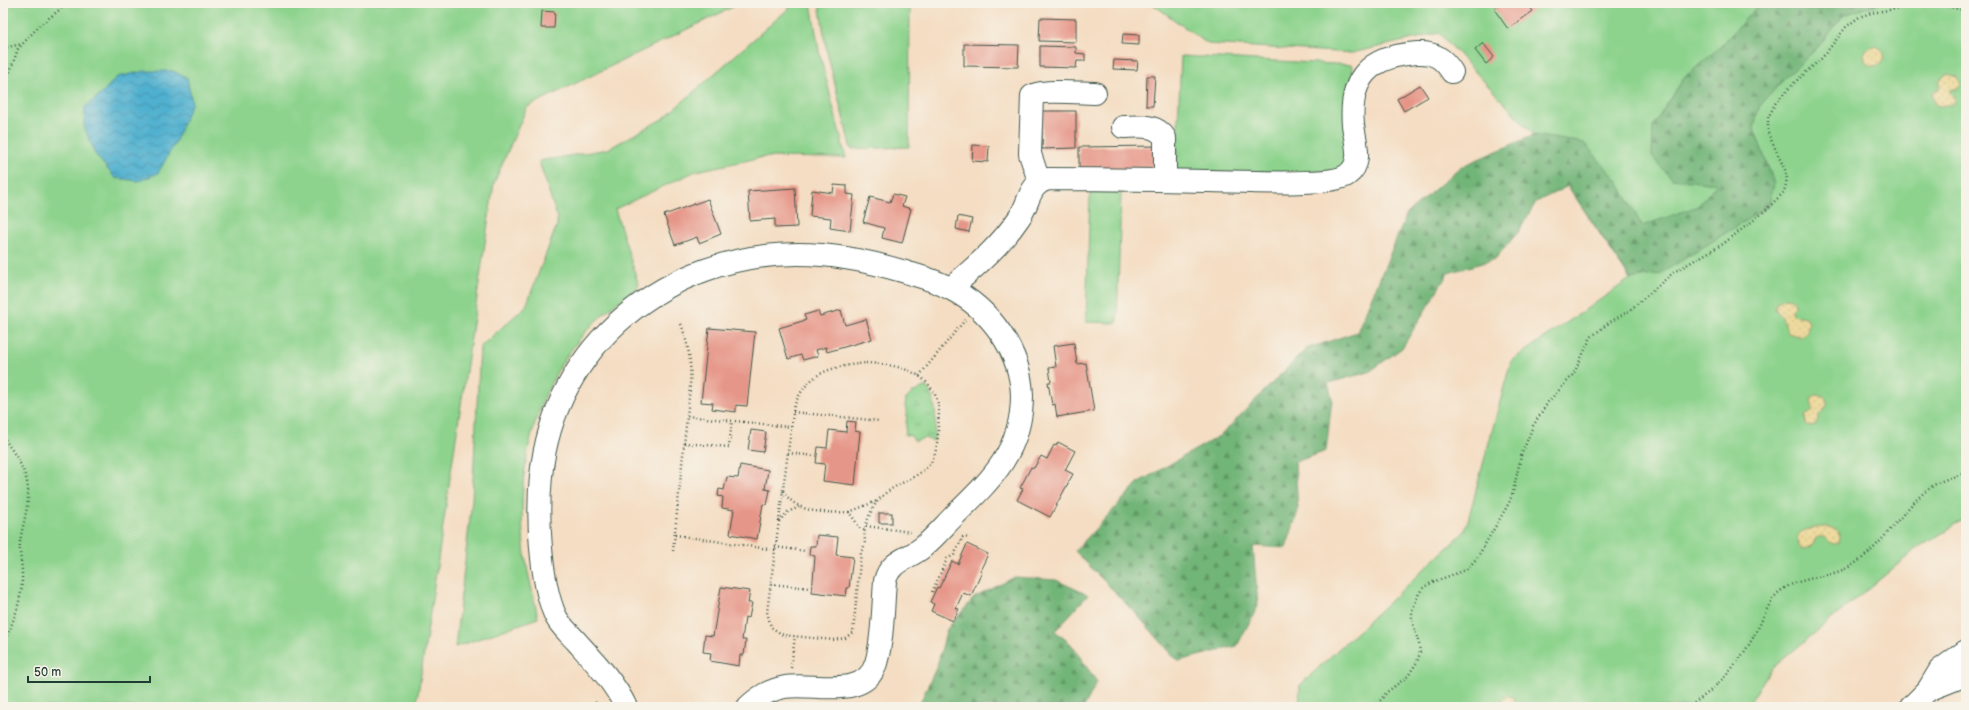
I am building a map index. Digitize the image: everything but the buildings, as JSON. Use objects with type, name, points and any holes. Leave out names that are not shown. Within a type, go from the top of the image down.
[{"type":"street","points":[[951,288],[984,258],[1019,219],[1033,188],[1039,181],[1048,179],[1293,182],[1336,180],[1346,176],[1354,169],[1357,161],[1353,124],[1354,100],[1356,87],[1360,78],[1364,74],[1384,60],[1400,55],[1420,53],[1438,57],[1445,62],[1452,72]]},
{"type":"street","points":[[1039,181],[1030,154],[1032,96],[1043,92],[1095,93]]},
{"type":"street","points":[[1123,127],[1150,127],[1161,133],[1165,138],[1165,180]]},
{"type":"street","points":[[626,707],[609,678],[562,626],[555,614],[550,597],[542,552],[539,489],[542,457],[549,428],[556,408],[580,364],[611,328],[646,300],[677,283],[706,270],[753,258],[797,254],[845,257],[873,262],[928,279],[951,288],[977,306],[989,318],[1012,352],[1020,382],[1022,398],[1018,426],[1007,456],[988,483],[931,540],[920,550],[897,562],[889,571],[886,581],[878,652],[874,668],[867,678],[853,686],[840,688],[817,686],[785,687],[764,695],[748,707]]},
{"type":"street","points":[[1911,707],[1928,690],[1940,670],[1966,651]]},
{"type":"street","points":[[1928,690],[1966,675]]},
{"type":"path","points":[[3,91],[12,63],[23,43],[39,26],[68,3]]},
{"type":"path","points":[[1375,707],[1387,692],[1408,676],[1417,662],[1420,653],[1412,620],[1412,611],[1419,594],[1424,587],[1434,581],[1466,570],[1477,558],[1513,492],[1521,456],[1533,426],[1548,402],[1573,375],[1591,337],[1606,324],[1629,311],[1674,272],[1729,239],[1764,212],[1784,192],[1787,179],[1785,170],[1768,133],[1768,118],[1776,102],[1795,82],[1822,58],[1846,27],[1859,17],[1871,13],[1923,4],[1940,4],[1966,10]]},
{"type":"path","points":[[3,48],[23,43]]},
{"type":"path","points":[[919,376],[977,306]]},
{"type":"path","points":[[673,551],[692,374],[691,361],[681,324]]},
{"type":"path","points":[[783,490],[791,502],[800,507],[827,512],[849,512],[877,501],[896,486],[928,466],[935,453],[938,433],[938,404],[932,390],[919,376],[911,371],[877,364],[832,368],[815,376],[797,400],[793,412],[767,612],[768,621],[775,631],[783,635],[833,640],[845,638],[853,632],[861,552],[866,538],[864,530],[877,501]]},
{"type":"path","points":[[793,412],[880,421]]},
{"type":"path","points":[[687,416],[791,427]]},
{"type":"path","points":[[684,443],[729,447],[732,421]]},
{"type":"path","points":[[3,436],[19,459],[27,481],[29,493],[20,546],[21,585],[13,620],[3,643]]},
{"type":"path","points":[[788,453],[815,456]]},
{"type":"path","points":[[1686,707],[1707,694],[1744,653],[1756,633],[1770,603],[1781,590],[1801,582],[1836,572],[1858,561],[1876,545],[1918,498],[1930,488],[1946,479],[1966,473]]},
{"type":"path","points":[[779,521],[788,512],[800,507]]},
{"type":"path","points":[[849,512],[860,528],[864,530]]},
{"type":"path","points":[[866,526],[918,532]]},
{"type":"path","points":[[675,535],[775,549],[805,551]]},
{"type":"path","points":[[932,592],[947,559],[954,555],[962,537]]},
{"type":"path","points":[[771,584],[809,588]]},
{"type":"path","points":[[791,672],[795,636]]},
{"type":"path","points":[[595,702],[598,707]]},
{"type":"green space","points":[[3,3],[741,3],[527,107],[494,183],[416,707],[3,707]]},
{"type":"green space","points":[[795,3],[811,3],[819,51],[846,158],[764,157],[696,171],[615,209],[639,286],[612,306],[575,344],[558,371],[544,399],[533,429],[526,460],[522,523],[526,563],[538,618],[455,647],[472,500],[480,347],[526,306],[557,225],[557,217],[539,161],[608,149],[664,118]]},
{"type":"green space","points":[[819,3],[910,3],[909,147],[851,149],[827,52]]},
{"type":"green space","points":[[1151,3],[1966,3],[1966,518],[1914,551],[1770,670],[1747,707],[1299,707],[1300,685],[1465,531],[1511,361],[1630,279],[1534,135],[1439,33],[1352,53],[1208,44]]},
{"type":"green space","points":[[1760,3],[1880,3],[1844,15],[1818,47],[1783,80],[1759,107],[1754,128],[1774,183],[1769,206],[1660,274],[1631,279],[1568,186],[1536,202],[1519,231],[1495,259],[1448,273],[1402,348],[1369,372],[1328,383],[1332,399],[1326,451],[1295,462],[1298,511],[1286,548],[1253,546],[1258,606],[1237,646],[1178,661],[1137,615],[1075,551],[1139,482],[1221,435],[1306,349],[1357,332],[1407,214],[1460,167],[1534,135],[1584,143],[1617,180],[1642,226],[1698,206],[1717,184],[1672,179],[1652,157],[1653,126],[1684,78],[1721,46]]},
{"type":"green space","points":[[1181,56],[1353,65],[1347,159],[1343,166],[1336,171],[1179,173],[1176,169]]},
{"type":"green space","points":[[1090,191],[1121,192],[1117,323],[1086,322]]},
{"type":"green space","points":[[926,386],[933,399],[935,412],[936,419],[934,441],[924,438],[915,441],[911,436],[905,435],[907,414],[905,406],[906,399],[912,393]]},
{"type":"green space","points":[[1015,577],[1056,580],[1088,595],[1055,631],[1071,644],[1097,682],[1084,707],[918,707],[937,666],[947,629],[974,598]]},
{"type":"sand","points":[[1870,46],[1878,46],[1884,52],[1884,60],[1878,66],[1870,66],[1864,60],[1864,52]]},
{"type":"sand","points":[[1947,74],[1957,77],[1961,84],[1958,88],[1950,90],[1956,99],[1953,104],[1939,106],[1935,104],[1932,95],[1933,92],[1940,88],[1940,79]]},
{"type":"sand","points":[[1789,298],[1793,300],[1795,304],[1791,311],[1792,315],[1805,317],[1809,323],[1807,331],[1801,337],[1788,333],[1782,317],[1775,309],[1776,303],[1782,299]]},
{"type":"sand","points":[[1815,395],[1824,398],[1827,401],[1827,406],[1819,415],[1816,425],[1811,427],[1806,424],[1805,416],[1813,411],[1811,399]]},
{"type":"sand","points":[[1829,527],[1836,530],[1840,537],[1839,543],[1833,544],[1825,538],[1819,537],[1816,538],[1811,547],[1804,549],[1799,547],[1797,541],[1800,533],[1808,529]]},
{"type":"sand","points":[[1507,695],[1514,698],[1517,707],[1488,707],[1499,704]]},
{"type":"water","points":[[145,71],[173,71],[187,78],[192,102],[175,143],[158,173],[139,181],[115,178],[95,154],[84,126],[85,107],[99,96],[117,77]]}]
